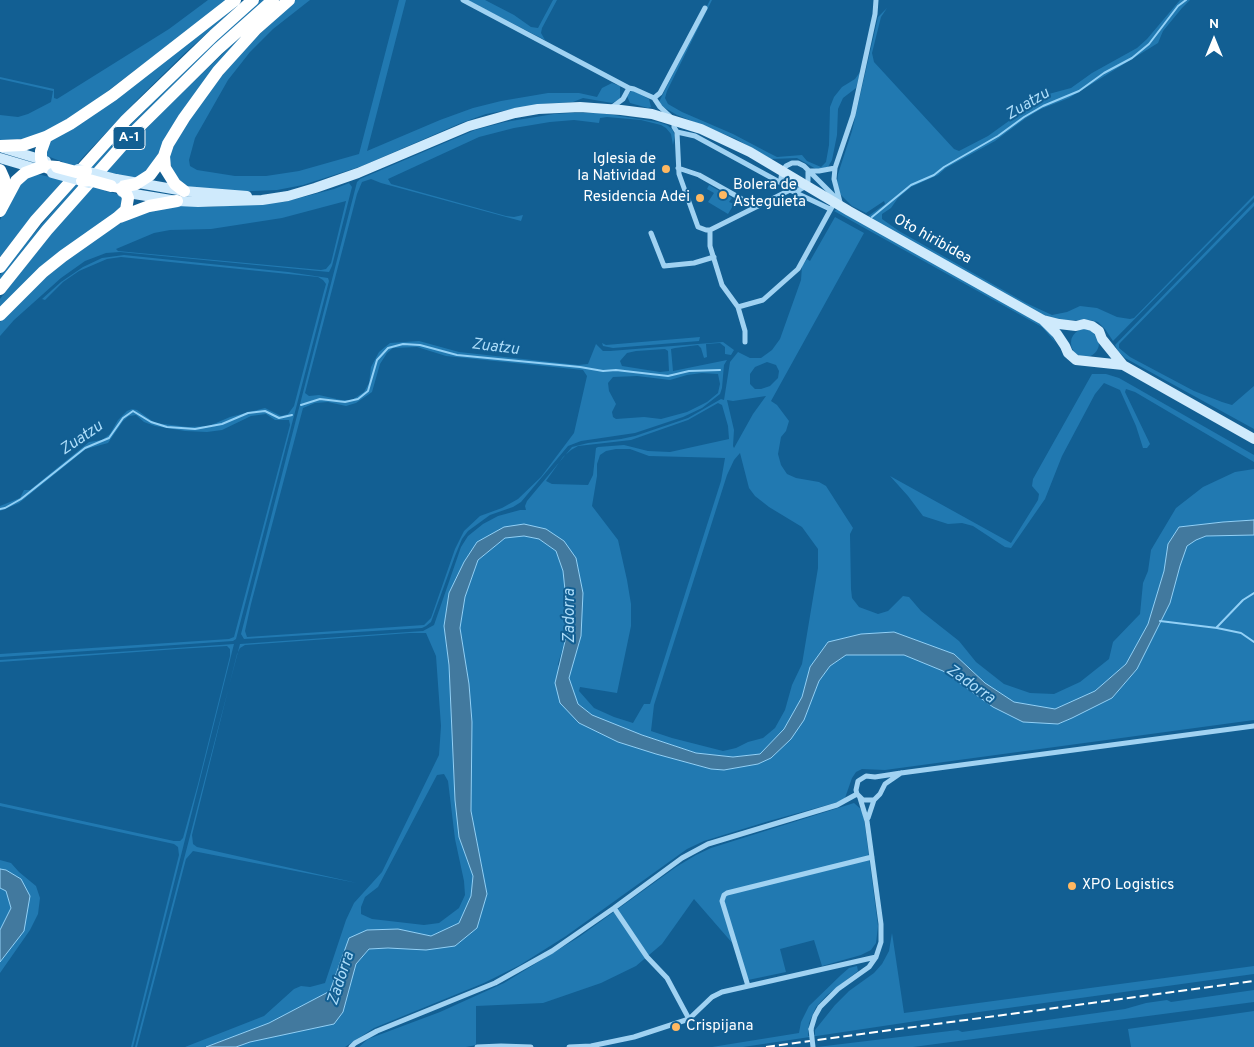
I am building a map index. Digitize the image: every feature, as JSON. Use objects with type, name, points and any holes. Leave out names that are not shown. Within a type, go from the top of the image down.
[{"type":"highway","points":[[0,146],[22,145],[46,137],[70,124],[113,95],[235,0]]},
{"type":"highway","name":"A-1","points":[[0,267],[36,220],[126,120],[253,0]]},
{"type":"highway","name":"A-1","points":[[0,289],[46,230],[135,131],[218,49],[274,0]]},
{"type":"highway","points":[[2,208],[16,180],[24,173],[49,167],[76,172],[89,180],[116,186],[136,184],[150,175],[164,156],[168,144],[184,118],[218,70],[256,29],[289,0]]},
{"type":"highway","points":[[46,137],[41,151],[49,167]]},
{"type":"highway","points":[[117,218],[181,196],[165,168],[164,156]]},
{"type":"highway","points":[[0,170],[4,178],[2,208]]},
{"type":"highway","points":[[0,315],[27,287],[50,267],[126,210],[128,198],[116,186]]},
{"type":"street","points":[[463,0],[655,100],[674,120],[674,127],[677,132],[679,174],[698,227],[710,230],[790,190],[799,190],[806,186],[808,171]]},
{"type":"street","points":[[738,307],[763,300],[798,269],[836,205],[835,168],[853,115],[875,14],[876,0]]},
{"type":"street","points":[[652,114],[655,100],[705,8]]},
{"type":"street","points":[[610,108],[622,98],[629,88]]},
{"type":"street","points":[[622,98],[631,111]]},
{"type":"street","name":"Oto hiribidea","points":[[181,196],[263,196],[315,188],[358,173],[446,134],[493,118],[554,108],[610,108],[652,114],[701,129],[736,145],[836,205]]},
{"type":"street","name":"Oto hiribidea","points":[[677,132],[695,136],[783,184],[790,190],[849,211],[1043,320],[1076,326],[1084,324],[1092,326],[1099,331],[1102,339],[1123,365],[1254,439]]},
{"type":"street","points":[[0,146],[49,167]]},
{"type":"street","points":[[0,158],[49,167]]},
{"type":"street","points":[[783,184],[781,178],[782,171],[792,163],[798,163],[804,166],[836,205]]},
{"type":"street","points":[[678,168],[699,175],[756,207]]},
{"type":"street","points":[[808,171],[835,168]]},
{"type":"street","points":[[136,184],[181,196]]},
{"type":"street","points":[[116,186],[181,196]]},
{"type":"street","points":[[710,230],[710,246],[722,285],[738,307],[745,331],[745,342]]},
{"type":"street","points":[[652,232],[664,266],[694,263],[714,257]]},
{"type":"street","name":"Oto hiribidea","points":[[1043,320],[1072,357],[1081,361],[1123,365]]},
{"type":"street","points":[[1065,346],[1068,332],[1076,326]]},
{"type":"street","points":[[1087,361],[1097,356],[1102,345],[1102,339]]},
{"type":"street","points":[[813,1047],[811,1029],[815,1016],[838,989],[863,972],[876,956],[882,935],[867,821],[856,790],[858,781],[866,776],[875,777],[1254,726]]},
{"type":"street","points":[[867,821],[871,805],[878,798],[885,784],[901,773]]},
{"type":"street","points":[[875,777],[880,782],[882,790]]},
{"type":"street","points":[[859,796],[867,801],[874,800]]},
{"type":"street","points":[[351,1047],[377,1031],[495,983],[552,951],[682,858],[708,844],[837,805],[859,796]]},
{"type":"street","points":[[748,986],[722,901],[724,895],[727,892],[872,857]]},
{"type":"street","points":[[614,908],[647,957],[667,978],[689,1019]]},
{"type":"street","points":[[569,1047],[592,1046],[634,1037],[689,1019],[712,997],[722,992],[876,956]]},
{"type":"street","points":[[477,1047],[531,1047]]},
{"type":"shaded area","points":[[208,0],[228,0],[80,112],[36,138],[0,141],[0,115],[18,117],[28,114],[51,102],[53,91],[0,79],[0,77],[54,89],[54,98],[57,99],[169,29]]},
{"type":"shaded area","points":[[240,0],[242,2],[186,52],[84,156],[0,257],[0,220],[13,194],[23,180],[37,174],[54,178],[63,162],[45,154],[48,141]]},
{"type":"shaded area","points":[[260,0],[267,0],[0,282],[0,275],[17,253],[105,150],[214,41]]},
{"type":"shaded area","points":[[295,0],[310,0],[273,29],[250,52],[228,80],[195,138],[189,160],[190,166],[197,170],[235,176],[266,176],[299,171],[359,154],[399,0],[406,0],[367,151],[440,120],[473,108],[501,101],[548,93],[579,93],[597,97],[602,88],[612,83],[620,86],[620,99],[612,103],[583,98],[573,102],[541,104],[486,114],[362,166],[303,185],[277,190],[228,192],[191,188],[183,184],[176,179],[168,157],[188,119],[239,54]]},
{"type":"shaded area","points":[[467,0],[485,0],[514,15],[531,27],[538,28],[553,0],[557,0],[542,28],[541,33],[545,40]]},
{"type":"shaded area","points":[[710,0],[712,0],[667,91],[665,98],[668,104],[777,157],[802,155],[807,161],[821,167],[826,162],[829,145],[830,107],[834,97],[842,87],[855,79],[860,72],[856,88],[843,98],[838,109],[837,135],[832,160],[828,167],[816,169],[797,158],[771,159],[736,139],[677,115],[660,105],[659,102]]},
{"type":"shaded area","points":[[1180,0],[1190,0],[1163,31],[1158,43],[1069,98],[1041,109],[1026,118],[995,141],[946,168],[938,175],[911,187],[898,198],[891,208],[882,214],[882,219],[899,231],[1026,303],[1052,315],[1067,312],[1080,306],[1097,308],[1117,317],[1130,319],[1134,318],[1254,195],[1254,198],[1113,341],[1098,322],[1090,320],[1058,320],[1046,317],[867,217],[885,204],[884,201],[866,213],[852,206],[840,194],[837,183],[838,174],[852,131],[878,17],[887,8],[881,17],[872,53],[874,62],[954,149],[959,151],[988,136],[1045,95],[1071,88],[1092,73],[1137,48]]},
{"type":"shaded area","points":[[238,39],[240,41],[157,158],[139,179],[115,174],[105,191],[122,195],[123,206],[0,310],[0,299],[56,227],[167,107]]},
{"type":"shaded area","points":[[631,91],[649,99],[651,107],[648,108],[630,103],[627,96]]},
{"type":"shaded area","points":[[601,113],[658,122],[672,129],[675,135],[673,145],[671,134],[666,128],[641,120],[607,117],[600,118],[599,123],[574,120],[550,122],[514,128],[479,137],[388,179],[391,184],[506,216],[523,215],[521,221],[371,179],[362,182],[357,194],[305,393],[309,396],[319,395],[341,400],[352,400],[364,392],[369,383],[371,367],[379,352],[390,343],[419,341],[459,352],[578,365],[588,364],[596,344],[603,351],[610,351],[723,342],[734,350],[731,355],[725,354],[725,347],[720,343],[706,344],[707,357],[704,358],[698,345],[671,349],[673,371],[727,360],[724,365],[720,394],[702,408],[683,417],[635,433],[581,441],[568,446],[521,502],[513,507],[490,515],[468,531],[462,539],[455,556],[431,622],[426,626],[422,628],[244,639],[241,634],[357,182],[360,179],[475,130],[505,122],[554,114]],"holes":[[[417,347],[446,356],[583,370],[587,376],[574,433],[541,477],[518,499],[502,508],[480,516],[464,531],[455,549],[431,618],[424,625],[247,637],[245,631],[251,604],[303,408],[315,403],[328,402],[346,406],[356,403],[372,392],[380,364],[387,353],[393,348]],[[665,349],[668,351],[669,371],[660,372],[622,366],[620,361],[627,353]],[[702,373],[718,374],[720,384],[718,393],[707,402],[687,412],[661,419],[644,417],[616,419],[613,417],[612,412],[616,404],[609,391],[608,383],[613,377],[637,376],[670,380]]]},
{"type":"shaded area","points":[[349,183],[352,187],[329,272],[120,252],[106,253],[85,261],[61,278],[14,320],[0,336],[0,322],[24,296],[92,239],[130,218],[154,209],[178,205],[209,207],[284,202],[334,189]],"holes":[[[346,201],[331,263],[326,269],[321,270],[118,251],[116,249],[154,233],[170,230],[211,229],[282,218]]]},
{"type":"shaded area","points":[[709,185],[732,198],[729,202],[734,204],[728,214],[708,202],[714,193],[707,189]]},
{"type":"shaded area","points":[[1254,202],[1254,206],[1119,344],[1119,348],[1130,357],[1194,391],[1232,405],[1254,386],[1254,429],[1125,358],[1115,345]]},
{"type":"shaded area","points":[[838,209],[1046,326],[1056,343],[1042,327],[834,211]]},
{"type":"shaded area","points":[[835,217],[864,233],[771,401],[777,405],[789,421],[786,431],[781,437],[778,454],[781,465],[787,474],[796,478],[819,482],[826,486],[853,528],[850,534],[851,589],[852,598],[859,607],[878,614],[888,611],[903,596],[909,597],[921,611],[959,641],[976,662],[1004,684],[1030,693],[1054,694],[1080,682],[1109,659],[1113,642],[1140,614],[1143,583],[1148,571],[1151,550],[1176,508],[1203,487],[1235,472],[1254,469],[1254,520],[1179,527],[1168,544],[1164,571],[1148,624],[1126,664],[1095,691],[1055,709],[1014,702],[985,683],[954,654],[894,632],[861,634],[828,642],[810,667],[802,697],[784,729],[760,754],[733,757],[696,753],[642,735],[592,715],[578,704],[569,678],[581,636],[564,541],[546,529],[524,524],[504,528],[477,542],[464,562],[449,593],[444,626],[449,665],[455,800],[459,837],[473,876],[471,896],[459,923],[431,936],[398,929],[349,938],[330,991],[269,1023],[205,1047],[185,1047],[264,1016],[294,989],[301,986],[310,987],[325,983],[346,920],[354,903],[382,872],[439,755],[441,726],[436,656],[426,633],[245,645],[238,652],[240,644],[423,631],[434,625],[461,547],[468,536],[483,524],[498,516],[526,510],[527,501],[559,462],[546,481],[552,484],[588,485],[593,475],[596,448],[598,447],[624,445],[648,451],[670,452],[729,439],[728,426],[722,405],[718,403],[688,420],[631,440],[578,446],[565,455],[572,447],[635,436],[688,418],[721,399],[724,400],[730,362],[738,352],[750,358],[761,358],[772,350],[780,339],[801,280],[802,266],[807,259],[810,261]],"holes":[[[767,362],[776,365],[779,371],[778,378],[770,386],[755,389],[750,384],[750,374],[755,367]],[[766,396],[753,414],[734,448],[734,430],[727,400],[733,401]],[[630,449],[649,456],[725,458],[721,481],[650,704],[644,704],[633,723],[594,708],[579,691],[580,687],[617,693],[631,626],[631,604],[618,540],[592,506],[597,464],[600,455],[606,451]],[[740,453],[749,488],[755,496],[769,507],[802,527],[818,549],[818,568],[802,664],[792,685],[785,710],[775,728],[763,738],[723,751],[651,731],[654,705],[727,475],[734,460]],[[444,774],[448,781],[455,839],[464,881],[465,895],[459,908],[439,923],[424,925],[372,919],[361,914],[361,907],[365,897],[378,887],[437,775]]]},
{"type":"shaded area","points":[[124,255],[288,272],[328,278],[329,281],[236,639],[233,641],[0,657],[0,654],[229,639],[234,637],[290,425],[289,420],[275,420],[266,414],[251,416],[222,430],[207,432],[185,431],[155,426],[144,422],[136,415],[129,416],[123,421],[108,443],[86,449],[19,503],[0,511],[0,506],[20,498],[24,490],[30,490],[89,442],[102,440],[110,434],[118,420],[127,411],[132,409],[137,410],[155,423],[188,427],[209,426],[230,417],[265,408],[281,416],[288,414],[294,406],[326,284],[323,280],[318,277],[121,257],[107,259],[79,271],[63,282],[45,300],[42,299],[61,282],[83,267],[102,258]]},
{"type":"shaded area","points":[[1085,329],[1095,333],[1099,343],[1095,353],[1085,357],[1075,353],[1071,343],[1075,333]]},
{"type":"shaded area","points":[[700,337],[699,341],[613,348],[603,346],[602,343],[606,345]]},
{"type":"shaded area","points":[[1092,374],[1106,374],[1119,378],[1254,455],[1254,462],[1135,392],[1126,389],[1125,392],[1150,444],[1147,448],[1143,448],[1136,426],[1120,390],[1104,383],[1095,394],[1062,456],[1045,499],[1011,548],[1005,547],[973,526],[962,523],[948,524],[923,516],[890,476],[1011,543],[1038,500],[1039,494],[1032,486],[1033,479]]},
{"type":"shaded area","points":[[1254,535],[1254,720],[885,770],[862,769],[856,772],[852,778],[845,798],[842,801],[704,841],[687,849],[566,936],[520,965],[484,983],[374,1028],[345,1047],[236,1047],[250,1042],[334,1024],[343,1012],[356,964],[369,949],[455,946],[487,894],[471,811],[472,722],[469,684],[460,628],[465,597],[478,560],[505,538],[524,536],[539,539],[556,551],[563,571],[567,609],[567,633],[558,664],[579,723],[618,742],[711,769],[724,770],[758,764],[771,758],[804,720],[819,681],[830,666],[846,655],[904,655],[943,671],[993,707],[1023,722],[1059,724],[1112,698],[1137,669],[1187,546],[1206,536]]},
{"type":"shaded area","points":[[234,644],[133,1047],[131,1047],[179,855],[178,847],[174,844],[0,806],[0,803],[180,841],[183,838],[198,784],[230,656],[230,649],[227,646],[0,662],[0,660]]},
{"type":"shaded area","points":[[229,687],[192,835],[193,844],[197,847],[357,883],[193,851],[186,859],[137,1047],[135,1047]]},
{"type":"shaded area","points":[[854,803],[863,811],[878,926],[876,943],[871,950],[861,955],[822,966],[814,940],[780,949],[786,972],[748,980],[734,945],[694,899],[662,944],[636,966],[601,983],[543,1003],[476,1006],[476,1045],[466,1047],[359,1047],[368,1039],[440,1012],[504,983],[579,937],[676,867],[696,855],[711,848]]},
{"type":"shaded area","points":[[0,860],[11,863],[36,886],[40,898],[38,914],[30,930],[0,973],[0,962],[24,931],[6,870],[0,869]]},
{"type":"shaded area","points":[[0,888],[6,891],[11,908],[0,930]]},
{"type":"shaded area","points":[[892,933],[904,1013],[1254,966],[1254,974],[743,1047],[712,1047],[799,1033],[801,1022],[809,1006],[849,968],[857,966],[858,971],[827,995],[816,1007],[809,1023],[808,1036],[815,1035],[815,1030],[835,1005],[849,991],[874,973],[882,964],[889,951]]},
{"type":"shaded area","points":[[1254,990],[1254,1002],[913,1047],[817,1047],[958,1030],[962,1032],[1125,1009],[1146,1003],[1167,1000],[1171,1002]]},
{"type":"shaded area","points":[[1254,1011],[1254,1047],[1131,1047],[1128,1029]]},
{"type":"water","name":"Zadorra","points":[[1254,520],[1254,535],[1206,536],[1187,546],[1170,603],[1137,669],[1112,698],[1072,718],[1058,724],[1023,722],[993,707],[943,671],[904,655],[846,655],[830,666],[819,681],[804,720],[791,739],[771,758],[758,764],[724,770],[711,769],[618,742],[579,723],[560,703],[555,683],[567,633],[567,609],[563,571],[556,551],[539,539],[524,536],[505,538],[478,560],[465,597],[460,628],[469,684],[472,722],[471,811],[487,894],[477,928],[455,946],[426,950],[369,949],[356,964],[343,1012],[334,1024],[250,1042],[236,1047],[206,1047],[269,1023],[330,991],[349,938],[367,930],[398,929],[431,936],[459,923],[471,896],[473,876],[459,837],[455,800],[449,665],[444,626],[449,593],[464,562],[477,542],[504,527],[524,524],[546,529],[564,541],[576,558],[583,593],[581,636],[569,678],[578,704],[592,715],[642,735],[696,753],[733,757],[760,754],[784,729],[802,697],[810,667],[828,642],[861,634],[894,632],[954,654],[985,683],[1014,702],[1055,709],[1095,691],[1126,664],[1148,624],[1164,571],[1168,544],[1179,527]]},
{"type":"water","points":[[0,869],[6,870],[21,879],[30,896],[24,931],[0,962],[0,930],[11,908],[6,891],[0,888]]},
{"type":"waterway","name":"Zuatzu","points":[[872,217],[911,185],[934,175],[944,167],[998,136],[1024,117],[1043,106],[1079,91],[1104,73],[1132,58],[1149,44],[1178,6],[1186,0]]},
{"type":"waterway","name":"Zuatzu","points":[[301,405],[320,399],[345,402],[358,399],[368,391],[377,360],[388,348],[403,344],[420,345],[457,355],[603,371],[616,370],[668,376],[689,371],[720,370]]},
{"type":"waterway","name":"Zuatzu","points":[[0,509],[21,499],[85,448],[109,438],[123,418],[133,411],[151,422],[167,427],[195,429],[222,424],[248,413],[265,411],[279,418],[292,415]]},
{"type":"waterway","points":[[1217,627],[1243,600],[1254,593]]},
{"type":"waterway","points":[[1160,621],[1241,633],[1254,642]]},
{"type":"railway","points":[[766,1047],[1254,981]]},
{"type":"place","name":"Iglesia de la Natividad","points":[[666,169]]},
{"type":"place","name":"Bolera de Asteguieta","points":[[723,195]]},
{"type":"place","name":"Residencia Adei","points":[[700,198]]},
{"type":"place","name":"XPO Logistics","points":[[1072,886]]},
{"type":"place","name":"Crispijana","points":[[676,1027]]}]
